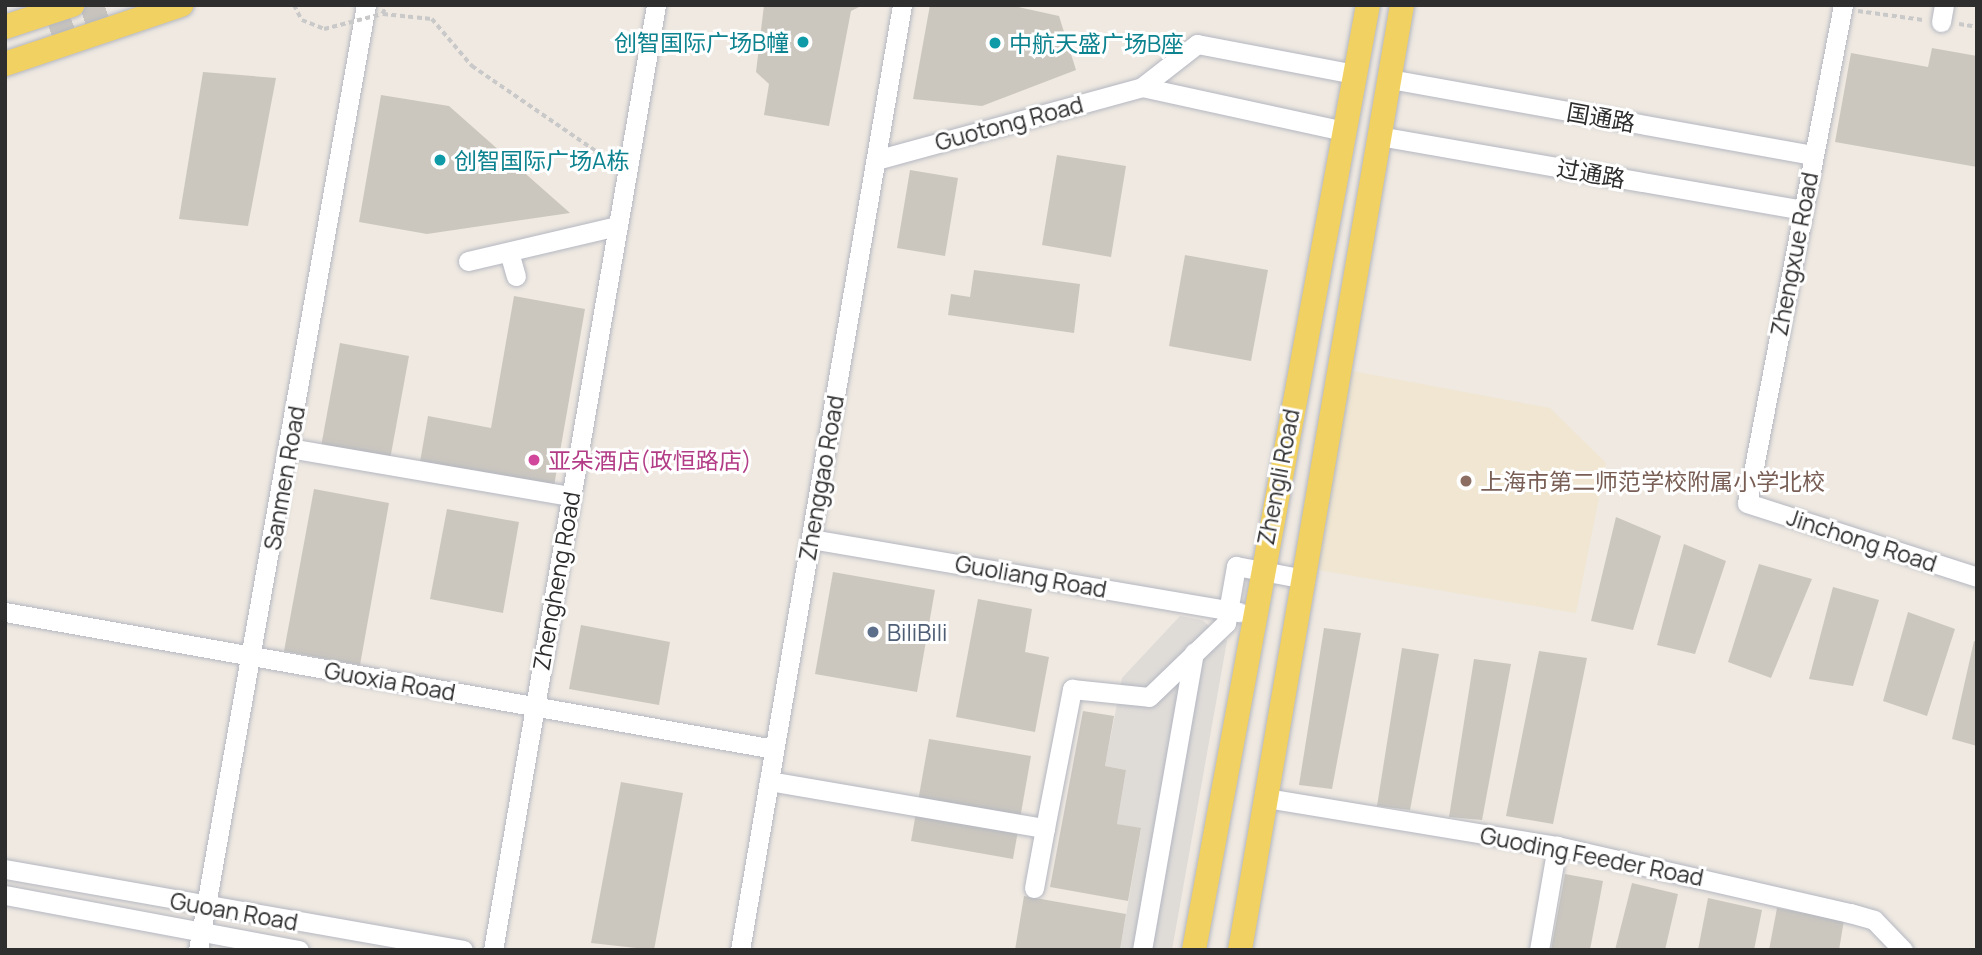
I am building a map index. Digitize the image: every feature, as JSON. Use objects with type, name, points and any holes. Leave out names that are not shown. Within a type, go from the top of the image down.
[{"type":"main road","points":[[5,27],[72,5]]},
{"type":"main road","points":[[5,64],[181,5]]},
{"type":"main road","name":"Zhengli Road","points":[[1194,950],[1240,612],[1260,571],[1368,5]]},
{"type":"main road","name":"Zhengli Road","points":[[1240,950],[1402,5]]},
{"type":"street","name":"Zhengheng Road","points":[[493,950],[656,5]]},
{"type":"street","name":"Zhenggao Road","points":[[740,950],[902,5]]},
{"type":"street","name":"Zhengxue Road","points":[[1747,503],[1843,7]]},
{"type":"street","name":"Sanmen Road","points":[[200,942],[289,448],[374,9]]},
{"type":"street","name":"Guotong Road","points":[[876,160],[1142,87],[1197,44],[1354,74]]},
{"type":"street","name":"国通路","points":[[1390,79],[1813,155]]},
{"type":"street","name":"Guotong Road","points":[[1142,87],[1343,131]]},
{"type":"street","name":"过通路","points":[[1380,136],[1803,210]]},
{"type":"street","points":[[468,261],[617,226]]},
{"type":"street","points":[[509,252],[516,276]]},
{"type":"street","points":[[289,448],[570,496]]},
{"type":"street","name":"Jinchong Road","points":[[1747,503],[1977,577]]},
{"type":"street","name":"Guoliang Road","points":[[811,539],[1240,612]]},
{"type":"street","points":[[1260,571],[1305,579]]},
{"type":"street","name":"Guoxia Road","points":[[5,612],[774,749]]},
{"type":"street","points":[[1034,888],[1072,689],[1149,697],[1240,612]]},
{"type":"street","points":[[1142,950],[1194,653]]},
{"type":"street","points":[[769,781],[1045,828]]},
{"type":"street","name":"Guoding Feeder Road","points":[[1266,798],[1557,846],[1850,913],[1874,920],[1903,950]]},
{"type":"street","points":[[1539,950],[1557,846]]},
{"type":"street","name":"Guoan Road","points":[[5,869],[463,950]]},
{"type":"street","name":"Guoan Road","points":[[5,895],[200,942],[299,950]]},
{"type":"path","points":[[294,5],[302,20],[324,29],[387,5]]},
{"type":"path","points":[[1843,7],[1943,14],[1977,27]]},
{"type":"path","points":[[374,9],[432,19],[483,75],[549,125],[627,171]]},
{"type":"shaded area","name":"上海市第二师范学校附属小学北校","points":[[1347,370],[1550,408],[1606,463],[1576,613],[1312,569]]},
{"type":"shaded area","points":[[1180,616],[1202,620],[1227,641],[1172,950],[1120,950],[1141,829],[1117,824],[1126,770],[1105,766],[1122,678]]},
{"type":"building","name":"创智国际广场B幢","points":[[764,5],[863,5],[851,11],[829,126],[764,115],[769,84],[756,72]]},
{"type":"building","name":"中航天盛广场B座","points":[[930,5],[1009,5],[1059,16],[1076,70],[982,106],[913,99]]},
{"type":"building","points":[[1932,48],[1977,56],[1977,167],[1835,142],[1851,53],[1928,67]]},
{"type":"building","points":[[203,72],[276,78],[248,226],[179,219]]},
{"type":"building","name":"创智国际广场A栋","points":[[381,95],[449,106],[570,213],[427,234],[359,222]]},
{"type":"building","points":[[1057,155],[1126,166],[1111,257],[1042,245]]},
{"type":"building","points":[[910,170],[958,178],[945,256],[897,248]]},
{"type":"building","points":[[1185,255],[1268,270],[1251,361],[1169,346]]},
{"type":"building","points":[[974,270],[1080,284],[1074,333],[948,315],[951,294],[970,297]]},
{"type":"building","points":[[514,296],[585,309],[554,486],[420,462],[428,416],[491,428]]},
{"type":"building","points":[[340,343],[409,356],[389,465],[320,452]]},
{"type":"building","points":[[314,489],[389,503],[360,665],[284,651]]},
{"type":"building","points":[[447,509],[519,522],[503,613],[430,599]]},
{"type":"building","points":[[1616,517],[1661,536],[1633,630],[1591,621]]},
{"type":"building","points":[[1684,544],[1726,561],[1695,654],[1657,645]]},
{"type":"building","points":[[1759,564],[1812,579],[1771,678],[1728,662]]},
{"type":"building","points":[[833,572],[935,590],[917,692],[815,674]]},
{"type":"building","points":[[1833,587],[1879,600],[1853,686],[1809,679]]},
{"type":"building","points":[[978,599],[1032,609],[1025,652],[1049,657],[1035,732],[956,717]]},
{"type":"building","points":[[1908,612],[1955,629],[1927,716],[1883,701]]},
{"type":"building","points":[[581,625],[670,642],[659,705],[569,689]]},
{"type":"building","points":[[1324,628],[1361,633],[1332,789],[1299,785]]},
{"type":"building","points":[[1974,641],[1977,642],[1977,746],[1952,739]]},
{"type":"building","points":[[1402,648],[1439,654],[1410,810],[1377,806]]},
{"type":"building","points":[[1539,651],[1587,658],[1553,824],[1506,816]]},
{"type":"building","points":[[1474,659],[1511,664],[1482,820],[1449,817]]},
{"type":"building","points":[[1083,711],[1114,716],[1105,766],[1126,770],[1117,824],[1141,828],[1128,901],[1050,887]]},
{"type":"building","points":[[929,739],[1031,756],[1013,859],[911,841]]},
{"type":"building","points":[[621,782],[683,793],[654,950],[591,943]]},
{"type":"building","points":[[1565,874],[1603,881],[1590,950],[1551,950]]},
{"type":"building","points":[[1632,883],[1678,894],[1665,950],[1615,950]]},
{"type":"building","points":[[1024,896],[1126,914],[1120,950],[1015,950]]},
{"type":"building","points":[[1708,898],[1762,910],[1754,950],[1698,950]]},
{"type":"building","points":[[1777,908],[1844,920],[1839,950],[1769,950]]},
{"type":"tunnel","points":[[48,25],[107,5]]},
{"type":"place","name":"创智国际广场B幢","points":[[803,42]]},
{"type":"place","name":"中航天盛广场B座","points":[[995,43]]},
{"type":"place","name":"创智国际广场A栋","points":[[440,160]]},
{"type":"place","name":"亚朵酒店(政恒路店)","points":[[534,460]]},
{"type":"place","name":"上海市第二师范学校附属小学北校","points":[[1466,481]]},
{"type":"place","name":"BiliBili","points":[[873,632]]}]
